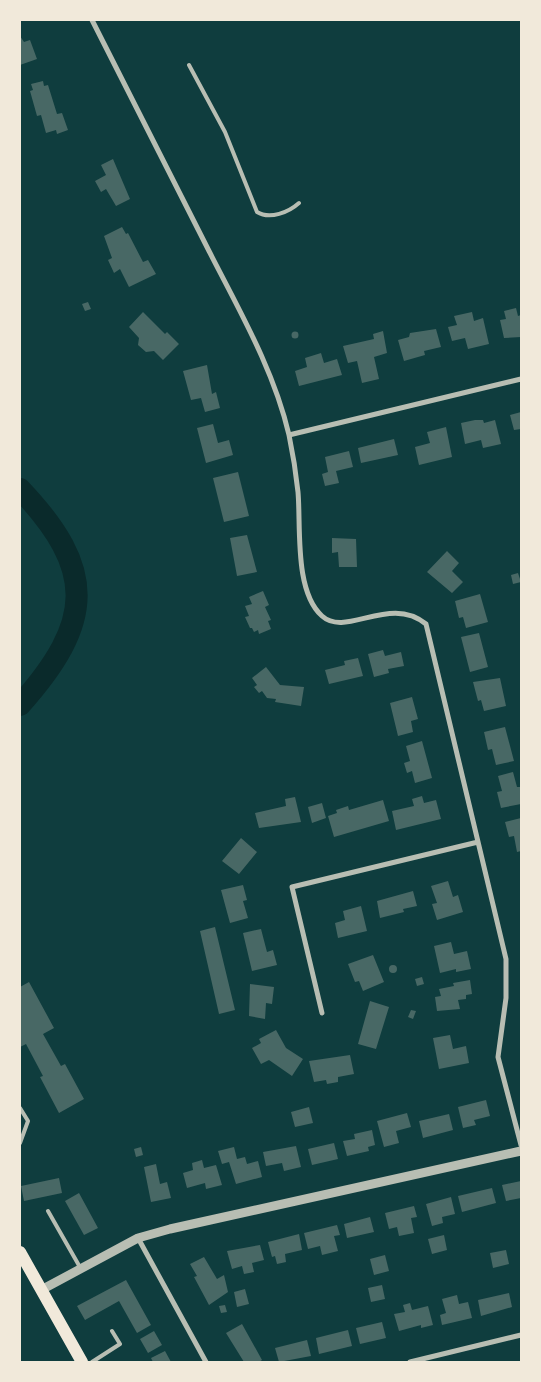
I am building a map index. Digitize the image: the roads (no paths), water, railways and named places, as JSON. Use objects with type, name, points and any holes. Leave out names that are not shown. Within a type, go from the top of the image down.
[{"type":"main road","points":[[20,1252],[43,1289],[82,1362]]},
{"type":"street","points":[[92,20],[248,327],[271,380],[288,435],[298,492],[301,564],[311,601],[322,617],[337,624],[400,611],[415,615],[426,624],[506,960],[506,998],[498,1057],[521,1145]]},
{"type":"street","points":[[288,435],[521,379]]},
{"type":"street","points":[[322,1013],[292,887],[478,842]]},
{"type":"street","points":[[43,1289],[138,1238],[170,1229],[521,1151]]},
{"type":"street","points":[[138,1238],[206,1362]]},
{"type":"street","points":[[410,1362],[521,1336]]},
{"type":"lane","points":[[189,65],[225,132],[257,212],[265,216],[289,212],[299,203]]},
{"type":"lane","points":[[20,1108],[28,1121],[20,1143]]},
{"type":"lane","points":[[48,1211],[81,1269]]},
{"type":"lane","points":[[92,1362],[120,1344],[112,1331]]},
{"type":"waterway","points":[[20,489],[45,518],[63,545],[73,571],[77,596],[73,622],[62,648],[44,675],[20,705]]}]
